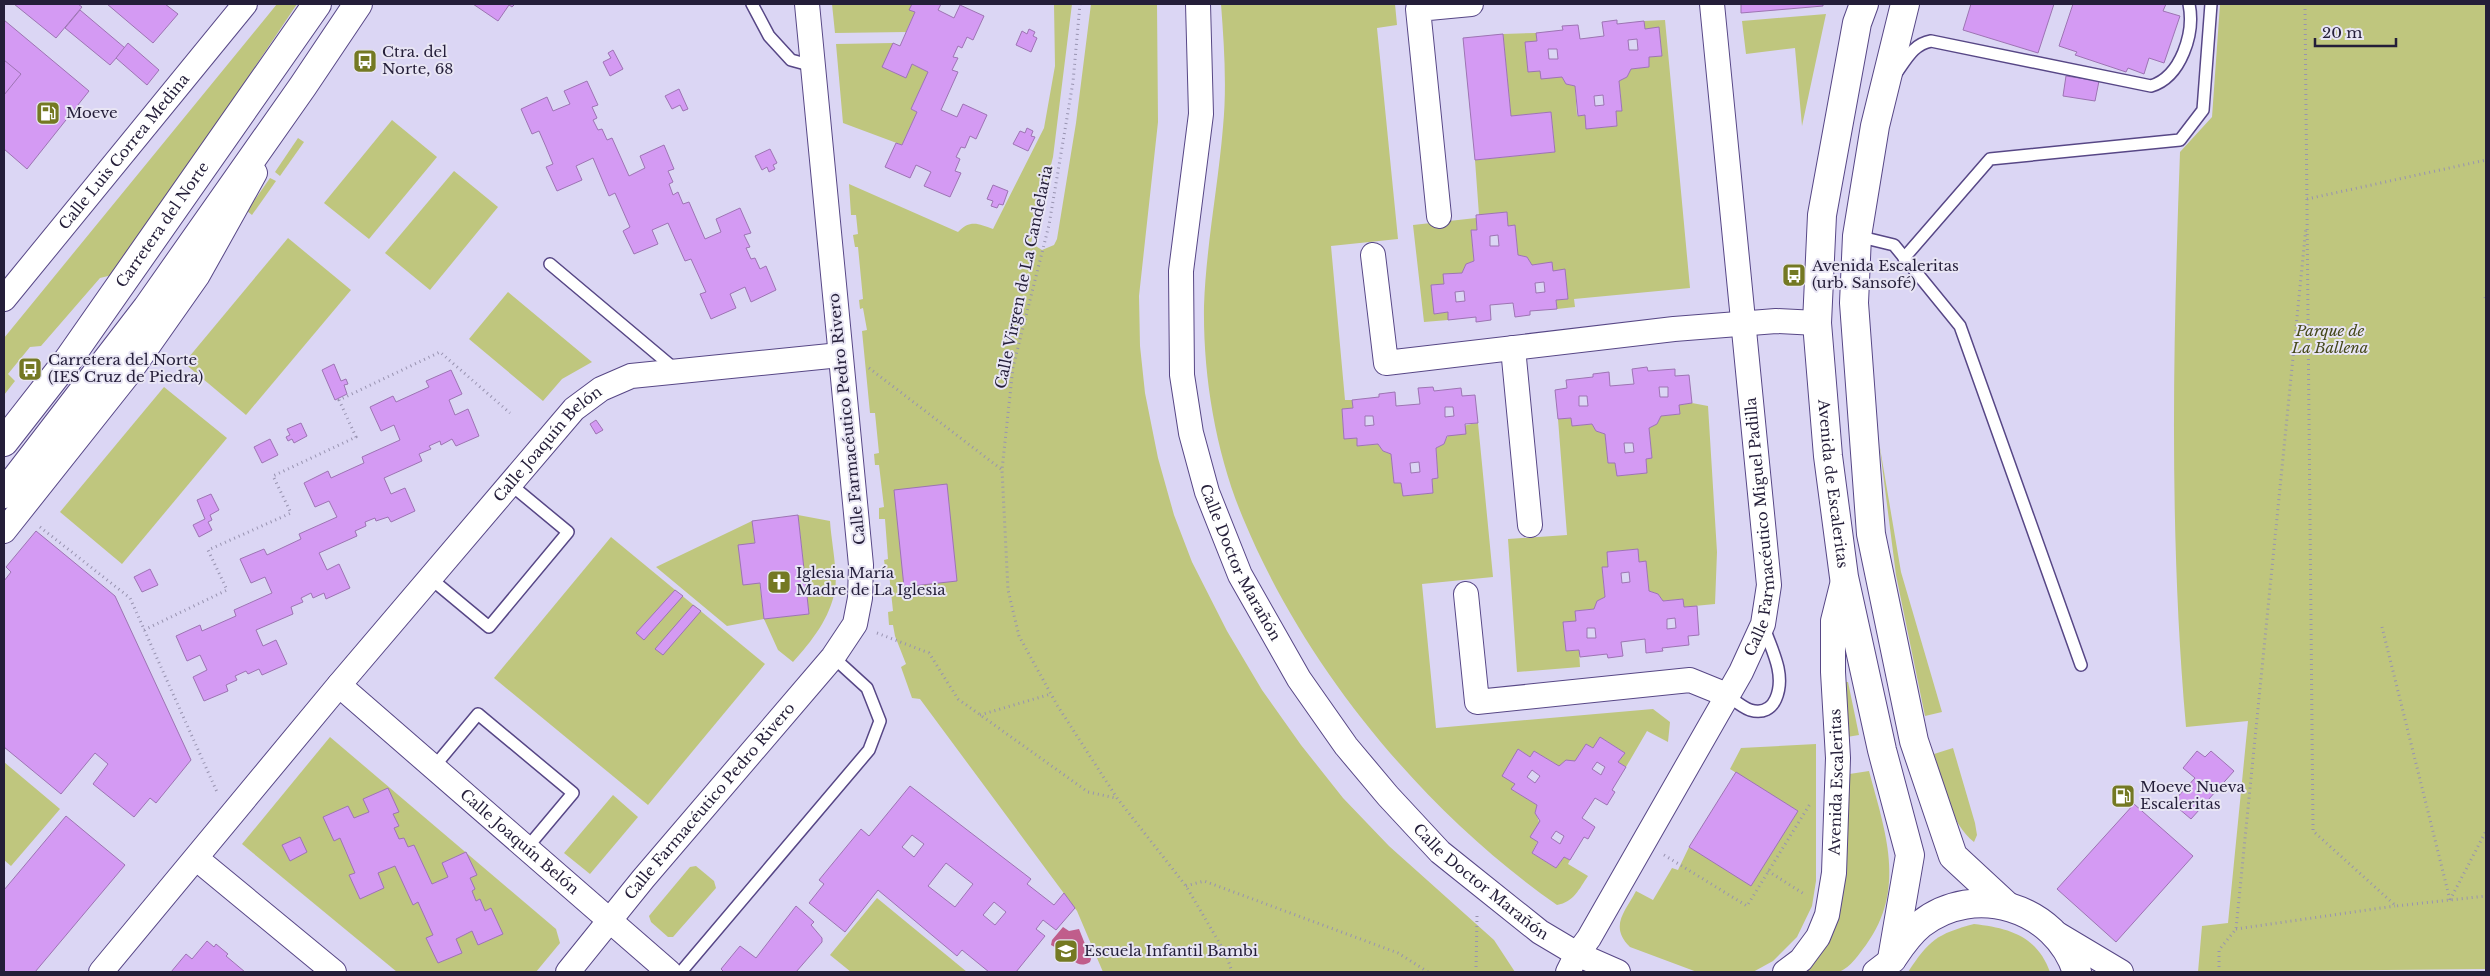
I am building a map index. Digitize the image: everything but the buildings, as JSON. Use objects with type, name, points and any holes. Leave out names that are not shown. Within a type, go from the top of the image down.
[{"type":"street","name":"Calle Luis Correa Medina","points":[[4,299],[245,4]]},
{"type":"street","name":"Carretera del Norte","points":[[4,442],[68,360],[317,4]]},
{"type":"street","points":[[4,531],[12,503],[303,86],[358,4]]},
{"type":"street","name":"Calle Farmacéutico Pedro Rivero","points":[[568,972],[833,657],[855,624],[860,598],[861,565],[807,4]]},
{"type":"street","name":"Calle Doctor Marañón","points":[[1198,4],[1201,114],[1181,271],[1182,374],[1191,433],[1207,492],[1240,575],[1269,630],[1304,686],[1346,746],[1388,796],[1440,852],[1540,932],[1572,963],[1618,972]]},
{"type":"street","points":[[1439,216],[1418,9],[1442,5],[1471,4]]},
{"type":"street","name":"Calle Farmacéutico Miguel Padilla","points":[[1572,963],[1589,938],[1727,695],[1763,624],[1769,585],[1712,4]]},
{"type":"street","name":"Avenida de Escaleritas","points":[[1864,4],[1857,23],[1822,214],[1817,323],[1828,456],[1844,577],[1882,750],[1910,855],[1885,968]]},
{"type":"street","points":[[1905,4],[1875,126],[1857,236],[1854,303],[1871,534],[1914,741],[1953,856],[2007,906]]},
{"type":"street","points":[[1373,255],[1386,363],[1744,323],[1776,321],[1817,323]]},
{"type":"street","points":[[1513,348],[1530,525]]},
{"type":"street","name":"Calle Joaquín Belón","points":[[101,972],[197,859],[338,685],[574,409],[601,389],[630,376],[840,355]]},
{"type":"street","name":"Avenida Escaleritas","points":[[1785,972],[1800,960],[1818,937],[1828,909],[1834,872],[1838,758],[1833,672],[1833,621],[1844,577]]},
{"type":"street","points":[[1466,594],[1477,702],[1690,680],[1727,695]]},
{"type":"street","name":"Calle Joaquín Belón","points":[[338,685],[669,972]]},
{"type":"street","points":[[197,859],[334,972]]},
{"type":"street","points":[[1885,968],[1910,935],[1921,924],[1940,912],[1962,905],[1984,903],[2007,906],[2030,915],[2049,929],[2121,972]]},
{"type":"street","points":[[2049,929],[2063,944],[2077,972]]},
{"type":"lane","points":[[752,4],[769,36],[791,60],[813,66]]},
{"type":"lane","points":[[1884,92],[1911,51],[1919,45],[1931,42],[2151,86],[2161,83],[2178,65],[2191,18],[2189,4]]},
{"type":"lane","points":[[1904,258],[1990,159],[2180,140],[2203,110],[2211,4]]},
{"type":"lane","points":[[1857,236],[1894,245],[1960,326],[2080,665]]},
{"type":"lane","points":[[550,264],[677,372]]},
{"type":"lane","points":[[430,578],[489,627],[568,532],[510,484]]},
{"type":"lane","points":[[1727,695],[1749,710],[1761,712],[1772,706],[1777,698],[1778,668],[1763,624]]},
{"type":"lane","points":[[680,972],[869,750],[880,721],[867,688],[833,657]]},
{"type":"lane","points":[[433,768],[478,714],[573,793],[526,849]]},
{"type":"path","name":"Calle Virgen de La Candelaria","points":[[1080,4],[1073,82],[1049,225],[1013,367],[1002,470],[1008,590],[1019,636],[1051,694],[1117,798],[1186,886],[1226,954],[1232,972]]},
{"type":"path","points":[[2305,4],[2313,831],[2396,906]]},
{"type":"path","points":[[2307,199],[2486,160]]},
{"type":"path","points":[[2219,972],[2218,950],[2236,929],[2308,209]]},
{"type":"path","points":[[144,630],[227,590],[208,550],[292,513],[273,476],[356,437],[339,400],[440,352],[510,413]]},
{"type":"path","points":[[840,355],[860,362],[1002,470]]},
{"type":"path","points":[[12,503],[130,598],[229,820]]},
{"type":"path","points":[[855,624],[929,653],[958,699],[1088,792],[1117,798]]},
{"type":"path","points":[[2382,628],[2450,900]]},
{"type":"path","points":[[980,715],[1051,694]]},
{"type":"path","points":[[1644,842],[1747,906],[1815,795]]},
{"type":"path","points":[[2450,900],[2486,831]]},
{"type":"path","points":[[1768,871],[1828,909]]},
{"type":"path","points":[[1186,886],[1204,881],[1398,953],[1428,972]]},
{"type":"path","points":[[1476,972],[1478,882]]},
{"type":"path","points":[[2236,929],[2396,906],[2486,896]]},
{"type":"green space","points":[[277,4],[297,4],[116,274],[100,278],[41,346],[30,347],[8,374],[15,381],[4,395],[4,338]]},
{"type":"green space","points":[[832,4],[912,4],[910,10],[915,12],[906,32],[835,33]]},
{"type":"green space","points":[[1054,4],[1072,4],[1053,157],[1031,243],[1042,250],[1054,245],[1057,239],[1076,123],[1091,4],[1157,4],[1158,122],[1139,296],[1140,346],[1145,393],[1158,458],[1174,515],[1192,562],[1227,631],[1262,690],[1301,745],[1343,798],[1389,846],[1494,940],[1515,972],[1103,972],[1077,911],[920,699],[912,698],[901,667],[906,664],[895,636],[893,625],[889,625],[888,612],[893,611],[889,573],[886,573],[884,560],[888,559],[885,519],[879,519],[879,508],[884,507],[879,465],[875,465],[874,454],[879,453],[875,413],[870,413],[862,331],[867,330],[863,308],[860,309],[859,300],[863,299],[858,247],[855,247],[853,235],[858,234],[856,215],[851,215],[849,184],[958,232],[971,224],[979,224],[993,229],[1044,128],[1055,66]]},
{"type":"green space","points":[[1221,4],[1395,4],[1397,25],[1377,28],[1398,239],[1331,246],[1345,400],[1352,400],[1353,408],[1342,410],[1344,439],[1357,438],[1358,446],[1378,444],[1383,451],[1391,454],[1394,483],[1401,483],[1403,496],[1433,493],[1432,479],[1438,478],[1436,448],[1444,444],[1453,431],[1478,423],[1493,577],[1422,584],[1436,728],[1653,709],[1670,722],[1668,742],[1647,731],[1626,767],[1618,762],[1625,753],[1600,737],[1593,748],[1586,744],[1575,761],[1559,766],[1534,751],[1530,757],[1518,749],[1515,784],[1512,789],[1537,805],[1535,813],[1538,818],[1540,833],[1532,853],[1556,868],[1564,857],[1570,860],[1568,864],[1588,876],[1576,894],[1563,903],[1557,905],[1508,868],[1461,826],[1416,781],[1373,733],[1335,682],[1300,629],[1269,574],[1243,518],[1225,467],[1213,414],[1204,333],[1207,262],[1221,149],[1225,96]]},
{"type":"green space","name":"Parque de La Ballena","points":[[2220,4],[2486,4],[2486,969],[2198,972],[2202,926],[2228,923],[2248,721],[2186,727],[2177,583],[2174,368],[2180,152],[2212,117]]},
{"type":"green space","points":[[1826,14],[1802,126],[1795,48],[1746,54],[1742,21]]},
{"type":"green space","points":[[1665,20],[1690,288],[1574,299],[1575,307],[1557,309],[1556,300],[1568,299],[1565,270],[1553,271],[1552,263],[1532,265],[1527,257],[1518,255],[1515,225],[1508,226],[1507,212],[1479,215],[1475,160],[1555,152],[1551,112],[1511,116],[1503,34],[1536,33],[1537,41],[1525,43],[1528,71],[1540,71],[1562,77],[1566,84],[1575,86],[1577,116],[1585,115],[1587,129],[1617,126],[1616,111],[1622,111],[1619,81],[1627,77],[1631,69],[1649,67],[1649,57],[1662,56],[1659,28],[1645,29],[1644,21]]},
{"type":"green space","points":[[893,43],[906,78],[912,64],[928,72],[911,109],[917,112],[902,145],[843,123],[836,44]]},
{"type":"green space","points":[[392,120],[437,157],[369,239],[324,203]]},
{"type":"green space","points":[[298,138],[304,142],[280,176],[275,172]]},
{"type":"green space","points":[[454,171],[498,207],[430,290],[385,253]]},
{"type":"green space","points":[[270,178],[276,181],[252,215],[247,211]]},
{"type":"green space","points":[[1476,218],[1477,230],[1471,231],[1474,261],[1466,264],[1462,273],[1444,275],[1444,284],[1431,285],[1434,314],[1448,312],[1448,320],[1424,322],[1413,225]]},
{"type":"green space","points":[[288,238],[351,290],[246,415],[184,363]]},
{"type":"green space","points":[[508,292],[592,362],[562,379],[543,401],[469,339]]},
{"type":"green space","points":[[164,387],[227,438],[122,564],[60,512]]},
{"type":"green space","points":[[1692,403],[1708,406],[1717,552],[1715,604],[1684,607],[1683,599],[1663,601],[1658,594],[1649,591],[1646,562],[1639,562],[1638,549],[1607,552],[1608,567],[1602,567],[1605,597],[1597,601],[1594,609],[1575,611],[1576,621],[1563,622],[1566,651],[1579,650],[1580,667],[1517,672],[1508,539],[1567,535],[1558,419],[1571,418],[1572,426],[1592,424],[1596,431],[1605,434],[1608,463],[1615,463],[1617,476],[1647,473],[1646,459],[1652,458],[1649,428],[1657,424],[1661,416],[1680,414],[1679,405]]},
{"type":"green space","points":[[1879,442],[1901,572],[1942,712],[1925,716],[1896,575]]},
{"type":"green space","points":[[798,515],[830,521],[836,575],[833,600],[825,620],[793,662],[778,650],[764,619],[809,614]]},
{"type":"green space","points":[[752,521],[764,619],[727,626],[656,567]]},
{"type":"green space","points":[[611,537],[765,664],[648,805],[494,678]]},
{"type":"green space","points":[[1844,682],[1848,682],[1859,735],[1847,737]]},
{"type":"green space","points":[[330,737],[556,929],[560,943],[536,972],[397,972],[242,844]]},
{"type":"green space","points":[[1816,744],[1816,881],[1812,906],[1797,937],[1773,961],[1753,972],[1697,972],[1630,947],[1624,939],[1620,926],[1624,912],[1636,891],[1653,900],[1672,868],[1678,870],[1689,847],[1751,885],[1798,811],[1730,769],[1741,748]]},
{"type":"green space","points":[[1953,748],[1975,823],[1977,835],[1974,842],[1965,834],[1953,813],[1934,754]]},
{"type":"green space","points":[[4,762],[60,809],[11,866],[4,860]]},
{"type":"green space","points":[[1869,771],[1886,838],[1889,860],[1886,903],[1879,924],[1858,956],[1843,970],[1830,974],[1797,972],[1813,954],[1843,775]]},
{"type":"green space","points":[[613,795],[638,817],[590,874],[564,853]]},
{"type":"green space","points":[[696,866],[714,881],[716,888],[673,937],[668,937],[651,922],[649,916],[690,867]]},
{"type":"green space","points":[[877,898],[967,972],[851,972],[830,955]]},
{"type":"green space","points":[[1974,924],[1999,928],[2020,936],[2038,950],[2050,972],[1908,972],[1928,945],[1942,935]]},
{"type":"shaded area","points":[[1063,927],[1069,931],[1079,929],[1091,959],[1090,962],[1082,965],[1079,964],[1051,945],[1052,940]]},
{"type":"place","name":"Ctra. del Norte, 68","points":[[365,61]]},
{"type":"place","name":"Moeve","points":[[48,113]]},
{"type":"place","name":"Avenida Escaleritas (urb. Sansofé)","points":[[1794,275]]},
{"type":"place","name":"Carretera del Norte (IES Cruz de Piedra)","points":[[30,369]]},
{"type":"place","name":"Iglesia María Madre de La Iglesia","points":[[779,582]]},
{"type":"place","name":"Moeve Nueva Escaleritas","points":[[2123,796]]},
{"type":"place","name":"Escuela Infantil Bambi","points":[[1066,951]]}]
